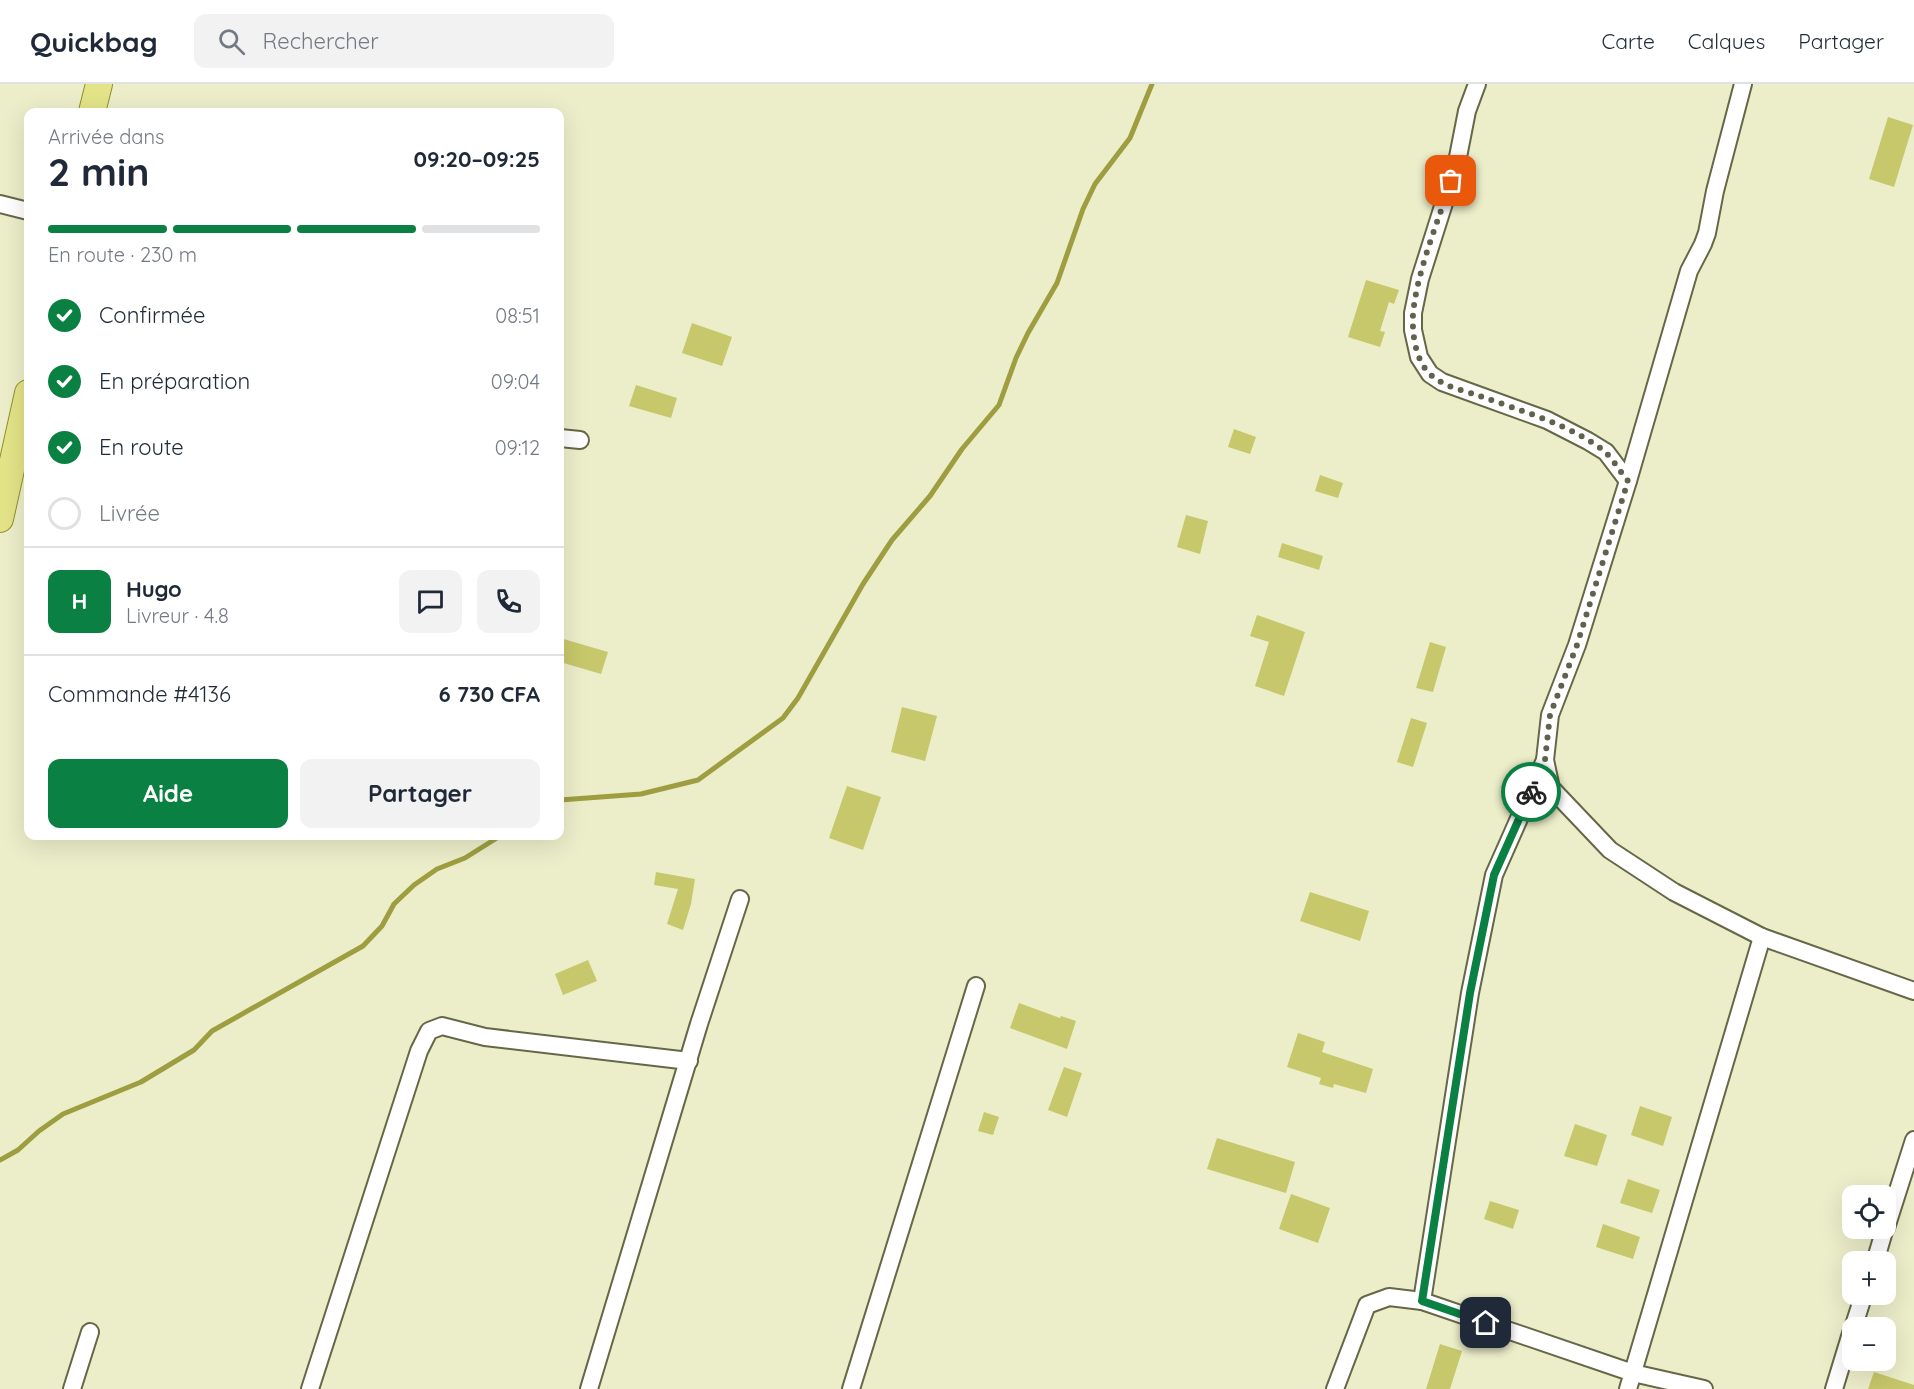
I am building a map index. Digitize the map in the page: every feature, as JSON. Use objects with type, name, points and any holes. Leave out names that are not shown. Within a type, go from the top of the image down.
[{"type":"main road","points":[[94,108],[99,84]]},
{"type":"main road","points":[[0,519],[24,411]]},
{"type":"street","points":[[1477,84],[1467,111],[1457,162],[1416,295],[1413,330],[1419,357],[1430,374],[1442,382],[1547,420],[1597,446],[1611,458],[1628,481]]},
{"type":"street","points":[[1422,1301],[1470,993],[1494,875],[1545,760],[1550,715],[1577,645],[1628,481],[1689,271],[1707,233],[1715,191],[1743,84]]},
{"type":"street","points":[[0,204],[24,210]]},
{"type":"street","points":[[564,438],[580,440]]},
{"type":"street","points":[[1545,760],[1551,788],[1610,850],[1674,892],[1762,938],[1914,991]]},
{"type":"street","points":[[589,1389],[740,899]]},
{"type":"street","points":[[1631,1381],[1762,938]]},
{"type":"street","points":[[851,1389],[976,986]]},
{"type":"street","points":[[310,1389],[411,1077],[423,1041],[429,1031],[442,1026],[485,1037],[689,1061]]},
{"type":"street","points":[[1896,1195],[1914,1140]]},
{"type":"street","points":[[1335,1389],[1367,1305],[1389,1297],[1422,1301],[1631,1381],[1704,1389]]},
{"type":"street","points":[[72,1389],[90,1332]]},
{"type":"street","points":[[1834,1389],[1842,1364]]},
{"type":"building","points":[[1888,117],[1913,125],[1894,187],[1869,179]]},
{"type":"building","points":[[1366,280],[1399,290],[1394,304],[1389,302],[1380,331],[1385,332],[1380,347],[1348,337]]},
{"type":"building","points":[[692,323],[732,337],[722,366],[682,353]]},
{"type":"building","points":[[636,385],[677,398],[671,418],[629,406]]},
{"type":"building","points":[[1234,429],[1256,437],[1250,454],[1228,447]]},
{"type":"building","points":[[1320,475],[1343,483],[1338,498],[1315,491]]},
{"type":"building","points":[[1186,515],[1208,521],[1200,554],[1177,547]]},
{"type":"building","points":[[1282,543],[1323,556],[1319,570],[1278,557]]},
{"type":"building","points":[[1257,615],[1305,632],[1284,696],[1255,686],[1269,642],[1250,636]]},
{"type":"building","points":[[564,639],[608,652],[601,674],[564,663]]},
{"type":"building","points":[[1430,642],[1446,647],[1433,692],[1416,688]]},
{"type":"building","points":[[902,707],[937,716],[925,761],[891,752]]},
{"type":"building","points":[[1411,718],[1427,723],[1413,767],[1397,762]]},
{"type":"building","points":[[847,786],[881,797],[863,850],[829,838]]},
{"type":"building","points":[[656,872],[695,879],[691,904],[683,930],[667,924],[678,889],[654,885]]},
{"type":"building","points":[[1310,892],[1369,911],[1360,941],[1300,921]]},
{"type":"building","points":[[588,960],[597,981],[563,995],[555,974]]},
{"type":"building","points":[[1019,1003],[1060,1018],[1061,1016],[1076,1021],[1067,1049],[1010,1028]]},
{"type":"building","points":[[1298,1033],[1325,1042],[1322,1052],[1373,1069],[1366,1093],[1334,1084],[1333,1088],[1319,1084],[1321,1078],[1287,1067]]},
{"type":"building","points":[[1064,1067],[1082,1073],[1067,1117],[1048,1110]]},
{"type":"building","points":[[1640,1106],[1672,1117],[1663,1146],[1631,1135]]},
{"type":"building","points":[[984,1112],[999,1117],[993,1135],[978,1131]]},
{"type":"building","points":[[1575,1124],[1607,1135],[1597,1166],[1564,1156]]},
{"type":"building","points":[[1217,1138],[1295,1162],[1286,1193],[1207,1169]]},
{"type":"building","points":[[1628,1179],[1660,1190],[1652,1213],[1620,1203]]},
{"type":"building","points":[[1291,1194],[1330,1208],[1318,1243],[1279,1229]]},
{"type":"building","points":[[1490,1201],[1519,1210],[1513,1229],[1484,1219]]},
{"type":"building","points":[[1603,1224],[1640,1237],[1633,1259],[1596,1247]]},
{"type":"building","points":[[1440,1344],[1462,1351],[1450,1389],[1426,1389]]},
{"type":"building","points":[[1874,1372],[1914,1385],[1914,1389],[1868,1389]]},
{"type":"waterway","points":[[564,800],[641,794],[698,780],[783,718],[798,698],[863,584],[892,540],[930,496],[962,449],[999,405],[1016,358],[1057,283],[1083,209],[1095,184],[1130,138],[1152,84]]},
{"type":"waterway","points":[[0,1160],[18,1150],[63,1114],[141,1082],[194,1050],[212,1031],[363,946],[382,926],[394,904],[414,885],[437,869],[465,858],[494,840]]},
{"type":"way so far","points":[[1451,181],[1420,279],[1413,313],[1414,339],[1424,367],[1430,374],[1450,386],[1547,420],[1597,446],[1606,452],[1628,481],[1577,645],[1550,715],[1545,760],[1531,792]]},
{"type":"route","points":[[1486,1323],[1422,1301],[1470,993],[1494,875],[1531,792]]}]
